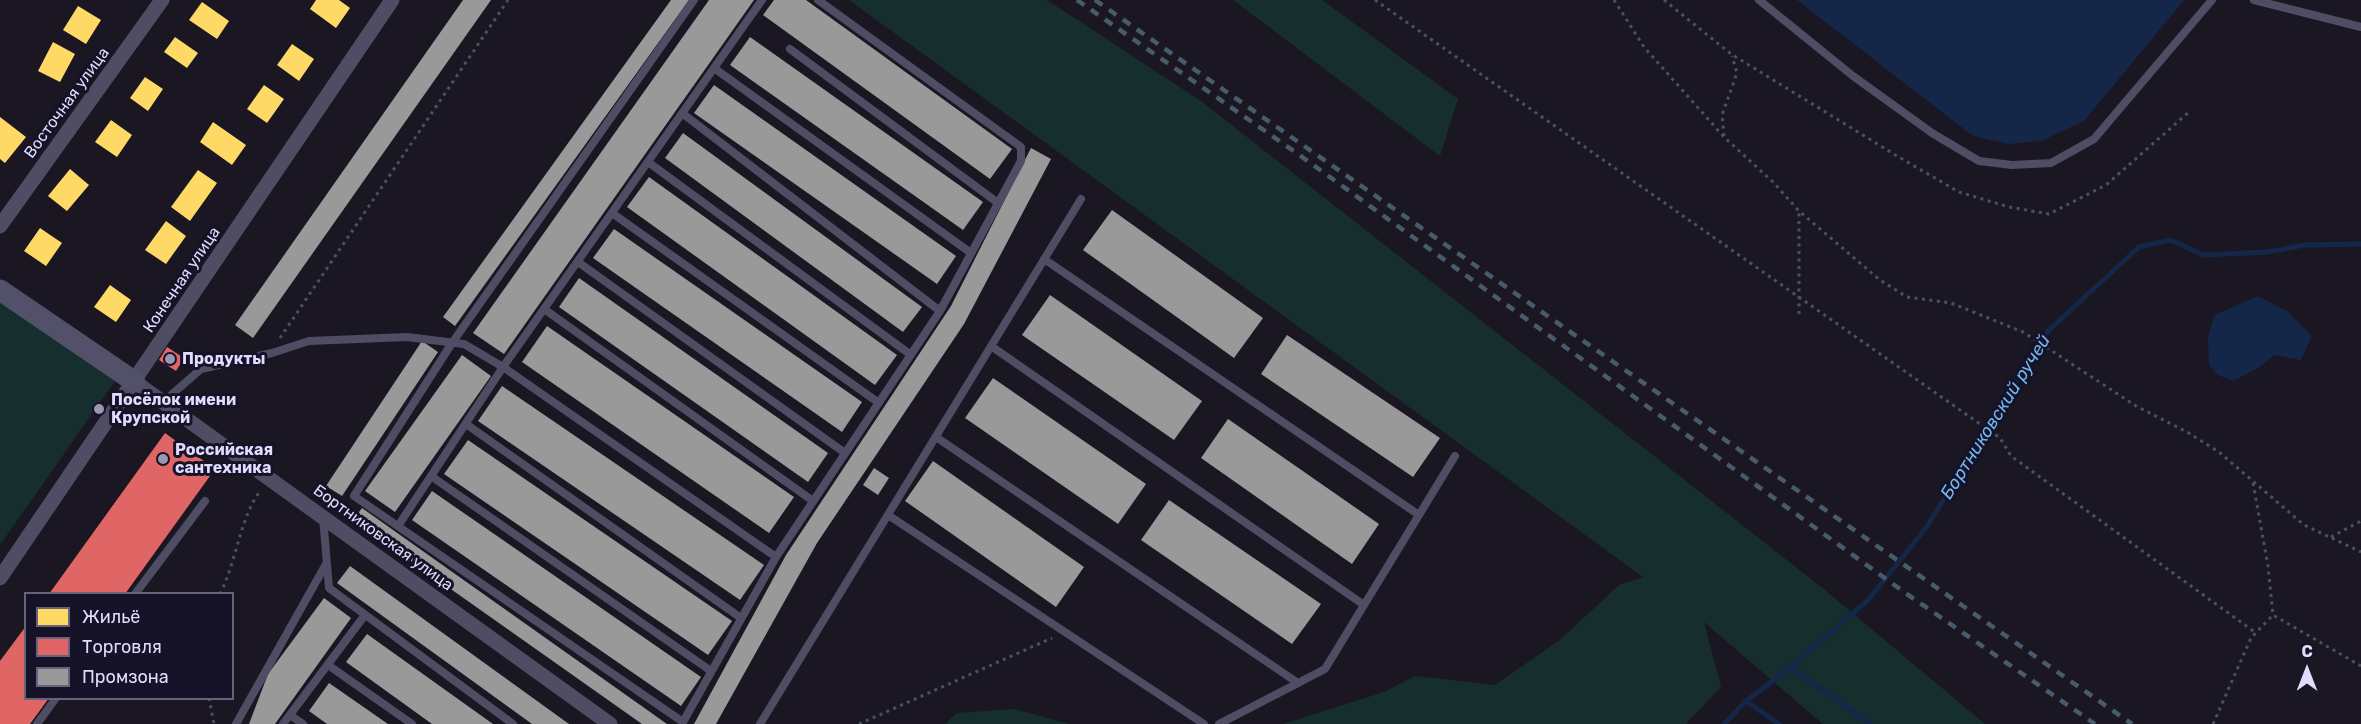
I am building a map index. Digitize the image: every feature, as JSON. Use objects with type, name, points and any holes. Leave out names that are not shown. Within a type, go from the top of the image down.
[{"type":"street","name":"Восточная улица","points":[[0,226],[162,0]]},
{"type":"street","name":"Конечная улица","points":[[0,578],[392,0]]},
{"type":"street","points":[[0,290],[135,382]]},
{"type":"street","name":"Бортниковская улица","points":[[135,382],[610,724]]},
{"type":"lane","points":[[694,0],[452,343],[354,496],[682,722],[776,556],[940,311],[1021,161],[1021,147],[818,0]]},
{"type":"lane","points":[[398,526],[503,367],[762,0]]},
{"type":"lane","points":[[1759,0],[1853,76],[1932,133],[1979,161],[2012,165],[2051,163],[2094,139],[2212,0]]},
{"type":"lane","points":[[2254,0],[2361,27]]},
{"type":"lane","points":[[790,50],[998,203]]},
{"type":"lane","points":[[714,68],[971,253]]},
{"type":"lane","points":[[682,113],[940,311]]},
{"type":"lane","points":[[648,162],[911,355]]},
{"type":"lane","points":[[760,724],[1081,199]]},
{"type":"lane","points":[[612,213],[879,403]]},
{"type":"lane","points":[[1044,259],[1419,515]]},
{"type":"lane","points":[[578,262],[845,453]]},
{"type":"lane","points":[[544,309],[813,501]]},
{"type":"lane","points":[[163,402],[201,369],[272,353],[309,341],[407,337],[464,344],[503,367],[776,556]]},
{"type":"lane","points":[[991,346],[1364,605]]},
{"type":"lane","points":[[466,424],[741,618]]},
{"type":"lane","points":[[936,437],[1298,683]]},
{"type":"lane","points":[[1219,724],[1325,669],[1455,456]]},
{"type":"lane","points":[[431,476],[711,671]]},
{"type":"lane","points":[[137,592],[205,501]]},
{"type":"lane","points":[[888,515],[1063,633],[1204,724]]},
{"type":"lane","points":[[323,516],[329,588],[513,724]]},
{"type":"lane","points":[[236,724],[327,563]]},
{"type":"lane","points":[[283,724],[365,615]]},
{"type":"lane","points":[[328,665],[412,724]]},
{"type":"lane","points":[[37,724],[55,700]]},
{"type":"lane","points":[[290,715],[303,724]]},
{"type":"path","points":[[272,353],[285,328],[508,0]]},
{"type":"path","points":[[1375,0],[2000,438],[2011,456],[2256,633]]},
{"type":"path","points":[[1614,0],[1644,47],[1724,137],[1773,182],[1799,211],[1880,280],[1907,297],[1951,303],[2023,332],[2136,406],[2211,447],[2304,525],[2361,552]]},
{"type":"path","points":[[1664,0],[1731,54],[1959,192],[2009,207],[2049,214],[2106,185],[2188,112]]},
{"type":"path","points":[[1724,137],[1722,115],[1737,73],[1731,54]]},
{"type":"path","points":[[1798,314],[1799,211]]},
{"type":"path","points":[[221,592],[232,569],[248,508],[269,478]]},
{"type":"path","points":[[2213,724],[2251,638],[2273,615],[2268,566],[2252,482]]},
{"type":"path","points":[[2330,537],[2361,521]]},
{"type":"path","points":[[2273,615],[2361,666]]},
{"type":"path","points":[[859,724],[1063,633]]},
{"type":"path","points":[[209,700],[214,724]]},
{"type":"green space","points":[[849,0],[1047,0],[1201,101],[1820,586],[1985,724],[1823,724],[1704,622],[1721,687],[1686,724],[1283,724],[1384,692],[1415,676],[1495,685],[1561,639],[1619,585],[1643,577]]},
{"type":"green space","points":[[1233,0],[1322,0],[1458,99],[1440,156]]},
{"type":"green space","points":[[0,300],[115,381],[0,545]]},
{"type":"green space","points":[[1014,709],[1069,724],[945,724],[957,713]]},
{"type":"water","points":[[1797,0],[2184,0],[2084,121],[2041,141],[2009,144],[1973,136]]},
{"type":"water","points":[[2258,296],[2287,311],[2312,336],[2301,360],[2274,355],[2260,367],[2233,381],[2218,375],[2209,365],[2208,338],[2214,315]]},
{"type":"building: Жильё","points":[[316,0],[339,0],[350,8],[336,28],[310,9]]},
{"type":"building: Жильё","points":[[202,2],[229,21],[217,39],[189,20]]},
{"type":"building: Жильё","points":[[78,6],[101,20],[86,44],[63,30]]},
{"type":"building: Жильё","points":[[175,37],[198,53],[187,68],[164,52]]},
{"type":"building: Жильё","points":[[53,42],[75,54],[60,82],[38,71]]},
{"type":"building: Жильё","points":[[292,44],[314,59],[299,81],[277,65]]},
{"type":"building: Жильё","points":[[145,77],[163,89],[148,111],[130,98]]},
{"type":"building: Жильё","points":[[264,85],[284,99],[267,123],[247,109]]},
{"type":"building: Жильё","points":[[0,117],[26,137],[5,163],[0,159]]},
{"type":"building: Жильё","points":[[111,120],[132,135],[117,157],[95,142]]},
{"type":"building: Жильё","points":[[213,122],[246,145],[232,165],[200,142]]},
{"type":"building: Жильё","points":[[70,169],[89,185],[67,211],[48,196]]},
{"type":"building: Жильё","points":[[198,170],[217,183],[190,221],[171,207]]},
{"type":"building: Жильё","points":[[166,221],[186,236],[166,264],[145,250]]},
{"type":"building: Жильё","points":[[40,228],[62,243],[46,266],[24,251]]},
{"type":"building: Жильё","points":[[110,285],[131,300],[116,322],[94,307]]},
{"type":"building: Торговля","points":[[167,347],[184,358],[176,371],[159,360]]},
{"type":"building: Торговля","points":[[165,433],[215,469],[126,592],[50,592]]},
{"type":"building: Торговля","points":[[24,629],[24,700],[48,700],[30,724],[0,724],[0,661]]},
{"type":"building: Промзона","points":[[463,0],[491,0],[253,338],[235,325]]},
{"type":"building: Промзона","points":[[671,0],[689,0],[455,326],[443,317]]},
{"type":"building: Промзона","points":[[709,0],[754,0],[504,354],[473,333]]},
{"type":"building: Промзона","points":[[774,0],[806,0],[1012,149],[990,179],[763,15]]},
{"type":"building: Промзона","points":[[750,37],[983,202],[963,230],[730,65]]},
{"type":"building: Промзона","points":[[714,85],[956,256],[937,284],[694,113]]},
{"type":"building: Промзона","points":[[683,133],[922,307],[903,332],[665,158]]},
{"type":"building: Промзона","points":[[1031,148],[1051,159],[964,324],[817,543],[716,724],[694,724],[786,555],[951,306]]},
{"type":"building: Промзона","points":[[649,177],[897,355],[875,385],[627,207]]},
{"type":"building: Промзона","points":[[1112,210],[1263,318],[1234,358],[1083,250]]},
{"type":"building: Промзона","points":[[614,229],[862,402],[842,432],[593,258]]},
{"type":"building: Промзона","points":[[579,278],[828,453],[808,482],[559,307]]},
{"type":"building: Промзона","points":[[1050,295],[1202,401],[1174,440],[1022,335]]},
{"type":"building: Промзона","points":[[547,326],[794,497],[769,533],[522,362]]},
{"type":"building: Промзона","points":[[1287,335],[1440,438],[1413,477],[1261,374]]},
{"type":"building: Промзона","points":[[422,341],[438,352],[342,496],[326,486]]},
{"type":"building: Промзона","points":[[462,355],[491,376],[395,512],[365,491]]},
{"type":"building: Промзона","points":[[993,378],[1146,484],[1118,524],[965,418]]},
{"type":"building: Промзона","points":[[502,386],[764,565],[740,600],[478,421]]},
{"type":"building: Промзона","points":[[1228,419],[1379,524],[1352,564],[1201,458]]},
{"type":"building: Промзона","points":[[468,440],[732,621],[708,655],[444,474]]},
{"type":"building: Промзона","points":[[933,461],[1084,567],[1056,607],[905,501]]},
{"type":"building: Промзона","points":[[874,468],[889,478],[878,495],[863,485]]},
{"type":"building: Промзона","points":[[432,491],[701,677],[681,706],[412,520]]},
{"type":"building: Промзона","points":[[1169,500],[1321,604],[1292,644],[1141,540]]},
{"type":"building: Промзона","points":[[362,508],[667,724],[642,724],[353,520]]},
{"type":"building: Промзона","points":[[350,566],[569,724],[532,724],[337,583]]},
{"type":"building: Промзона","points":[[324,598],[351,618],[275,724],[249,724],[268,674]]},
{"type":"building: Промзона","points":[[367,634],[493,724],[432,724],[346,662]]},
{"type":"building: Промзона","points":[[329,683],[388,724],[327,724],[309,711]]},
{"type":"waterway","name":"Бортниковский ручей","points":[[1724,724],[1746,701],[1791,667],[1868,600],[1926,528],[2048,331],[2139,247],[2171,240],[2203,255],[2267,252],[2305,245],[2361,244]]},
{"type":"waterway","points":[[1791,667],[1870,724]]},
{"type":"waterway","points":[[1746,701],[1779,724]]},
{"type":"railway","points":[[1077,0],[1298,154],[1904,592],[2095,724]]},
{"type":"railway","points":[[1095,0],[2132,724]]},
{"type":"place","name":"Продукты","points":[[170,359]]},
{"type":"place","name":"Посёлок имени Крупской","points":[[99,409]]},
{"type":"place","name":"Российская сантехника","points":[[163,459]]}]
